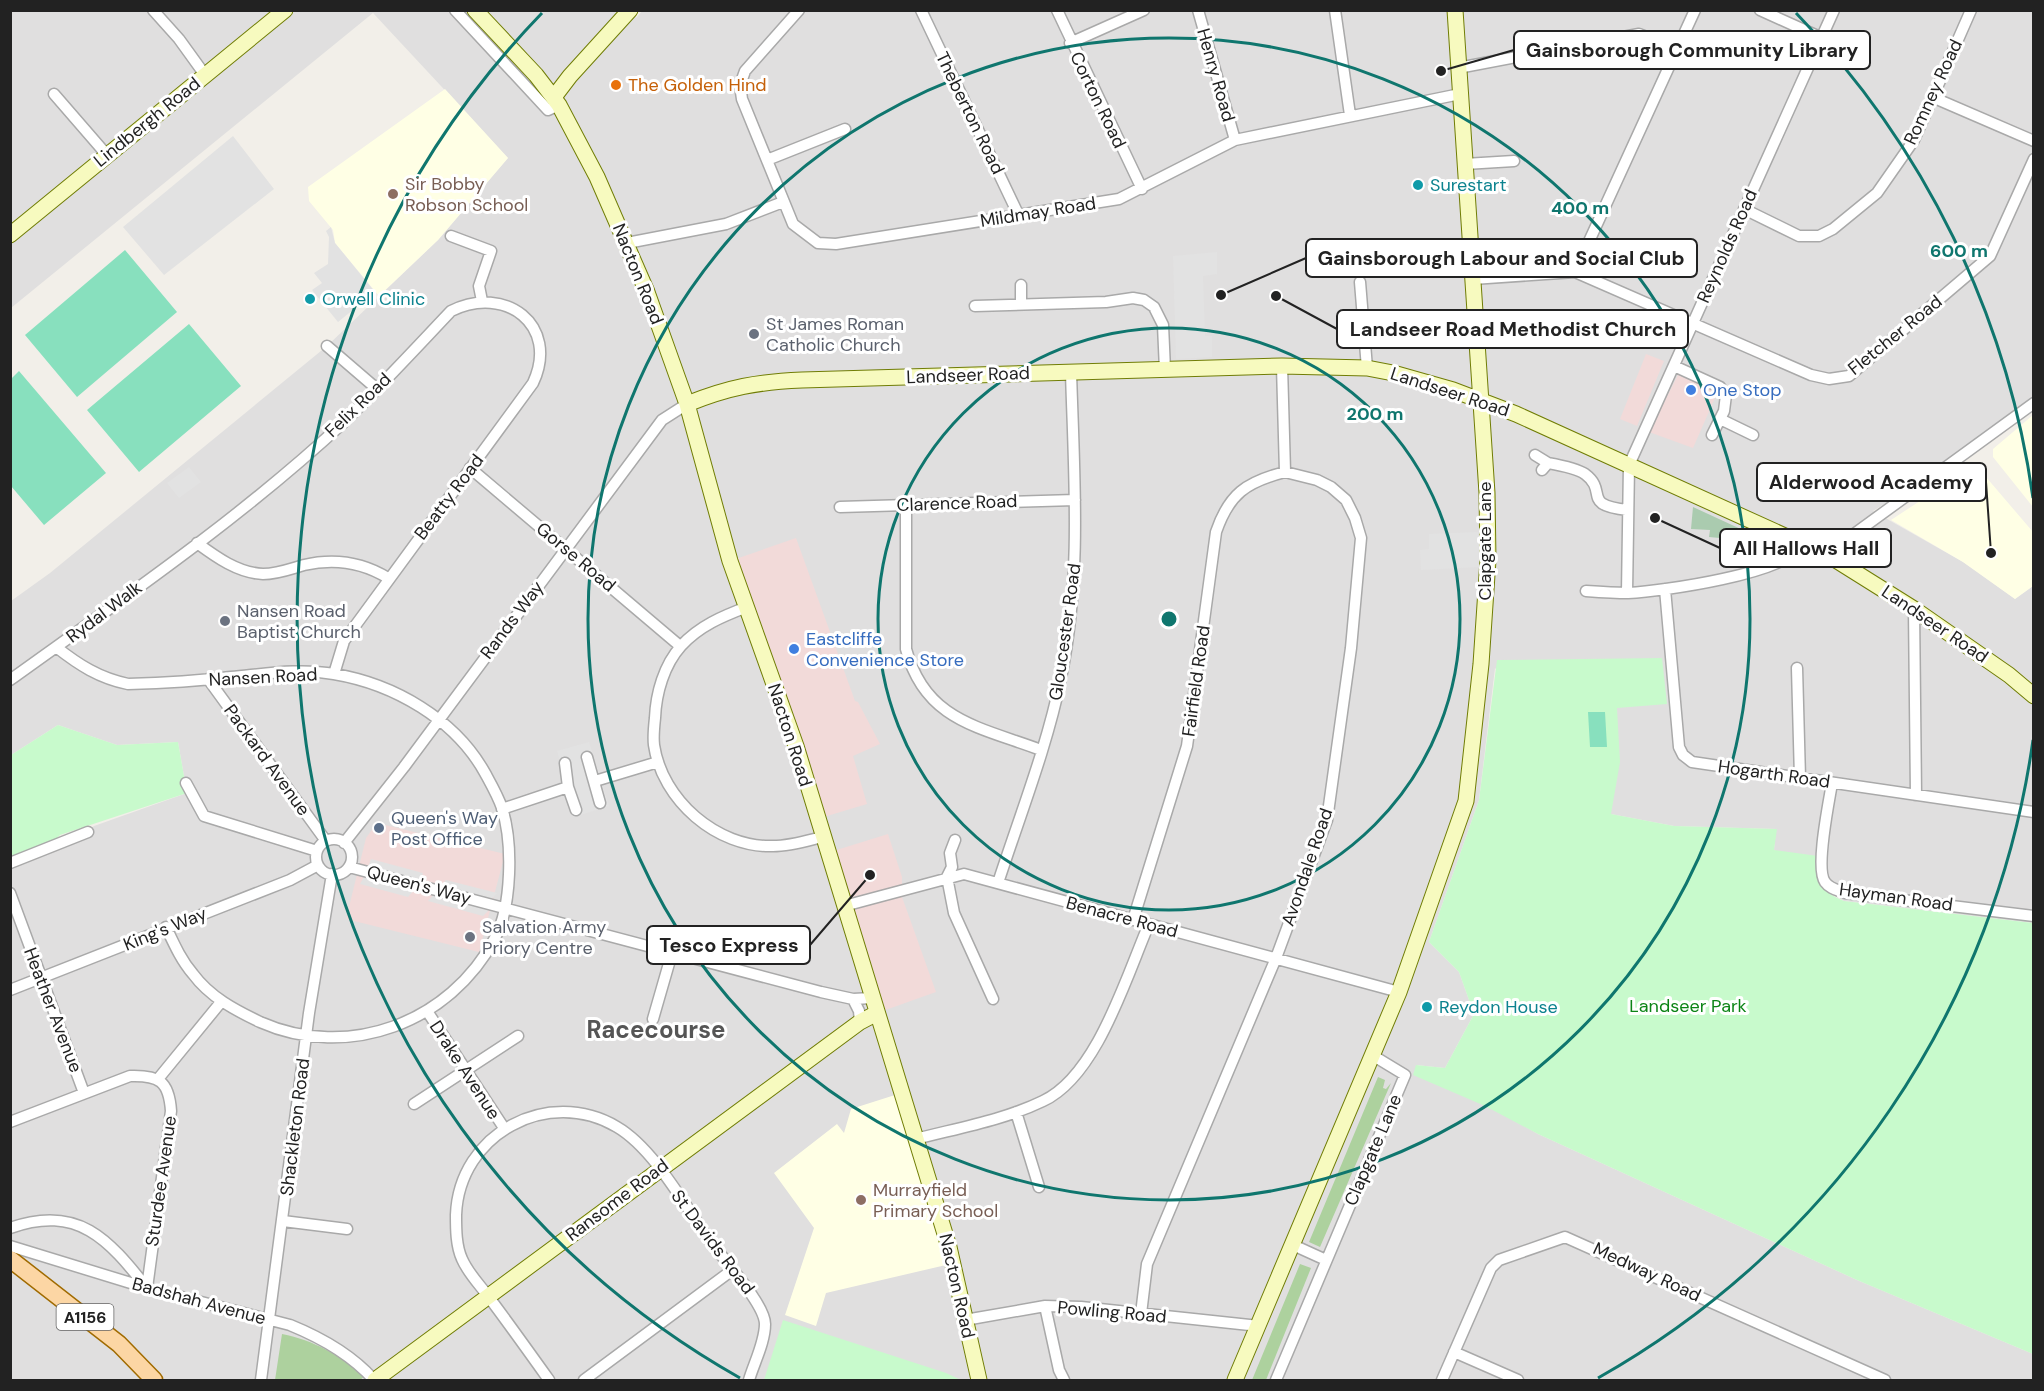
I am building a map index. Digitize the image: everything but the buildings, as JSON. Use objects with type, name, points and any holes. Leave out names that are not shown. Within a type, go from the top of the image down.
[{"type":"main road","name":"A1156","points":[[10,1258],[119,1344],[154,1380]]},
{"type":"street","points":[[153,10],[179,39],[206,75]]},
{"type":"street","name":"Lindbergh Road","points":[[10,235],[106,154],[285,10]]},
{"type":"street","points":[[455,10],[548,110],[557,101],[570,76],[630,10]]},
{"type":"street","name":"Nacton Road","points":[[475,10],[557,101],[597,177],[627,243],[687,404],[711,498],[796,746],[949,1246],[979,1380]]},
{"type":"street","name":"Mildmay Road","points":[[799,10],[745,71],[740,85],[742,99],[793,224],[818,243],[836,244],[1119,199],[1235,140],[1460,94]]},
{"type":"street","name":"Theberton Road","points":[[921,10],[1019,216]]},
{"type":"street","name":"Corton Road","points":[[1056,10],[1142,189]]},
{"type":"street","points":[[1070,43],[1144,10]]},
{"type":"street","name":"Henry Road","points":[[1198,10],[1235,140]]},
{"type":"street","points":[[1335,10],[1350,115]]},
{"type":"street","name":"Clapgate Lane","points":[[1235,1380],[1399,992],[1466,801],[1481,664],[1488,561],[1487,493],[1455,10]]},
{"type":"street","points":[[1473,279],[1575,272],[1695,10]]},
{"type":"street","points":[[1760,10],[1822,38]]},
{"type":"street","name":"Reynolds Road","points":[[1627,593],[1629,465],[1834,10]]},
{"type":"street","name":"Romney Road","points":[[1743,209],[1799,236],[1819,236],[1833,229],[1877,193],[1914,140],[1971,10]]},
{"type":"street","points":[[1458,68],[1639,34],[1678,49]]},
{"type":"street","points":[[54,94],[106,154]]},
{"type":"street","points":[[1932,97],[2034,141]]},
{"type":"street","points":[[767,160],[845,129]]},
{"type":"street","name":"Fletcher Road","points":[[1575,272],[1811,375],[1829,379],[1849,376],[1990,256],[2034,159]]},
{"type":"street","points":[[1464,164],[1514,161]]},
{"type":"street","points":[[627,243],[726,225],[783,202]]},
{"type":"street","points":[[451,236],[491,251],[479,286],[482,301]]},
{"type":"street","points":[[1360,282],[1367,368]]},
{"type":"street","points":[[1021,285],[1021,304]]},
{"type":"street","points":[[975,306],[1106,302],[1132,298],[1144,300],[1154,307],[1163,325],[1165,370]]},
{"type":"street","name":"Beatty Road","points":[[334,674],[344,641],[533,383],[538,372],[540,348],[537,336],[525,317],[501,304],[482,301]]},
{"type":"street","name":"Felix Road","points":[[197,543],[343,422],[452,311],[466,304],[482,301]]},
{"type":"street","points":[[327,346],[376,389]]},
{"type":"street","points":[[1282,366],[1285,472]]},
{"type":"street","name":"Landseer Road","points":[[687,404],[726,388],[756,382],[1282,366],[1367,368],[1417,379],[1479,399],[1831,557],[1914,609],[2009,675],[2034,696]]},
{"type":"street","points":[[1674,366],[1720,387],[1726,395],[1726,402],[1712,435]]},
{"type":"street","name":"Gloucester Road","points":[[998,883],[1041,750],[1062,675],[1076,551],[1071,372]]},
{"type":"street","points":[[1831,557],[1839,545],[2034,403]]},
{"type":"street","name":"Rands Way","points":[[344,843],[398,775],[565,547],[662,420],[687,404]]},
{"type":"street","points":[[1720,419],[1753,435]]},
{"type":"street","points":[[1535,455],[1545,467],[1584,474],[1593,484],[1600,502],[1606,508],[1628,510]]},
{"type":"street","name":"Gorse Road","points":[[470,468],[680,646]]},
{"type":"street","name":"Fairfield Road","points":[[1133,920],[1187,746],[1194,711],[1216,532],[1222,513],[1233,496],[1263,477],[1285,472]]},
{"type":"street","name":"Avondale Road","points":[[1141,1314],[1147,1264],[1276,958],[1327,820],[1352,648],[1361,538],[1346,500],[1331,487],[1317,480],[1285,472]]},
{"type":"street","name":"Clarence Road","points":[[840,507],[1075,500]]},
{"type":"street","points":[[906,505],[906,649],[911,668],[921,688],[937,705],[956,718],[1041,750]]},
{"type":"street","points":[[197,543],[218,558],[243,570],[263,574],[328,561],[372,568],[388,578]]},
{"type":"street","name":"Rydal Walk","points":[[10,680],[197,543]]},
{"type":"street","points":[[1586,591],[1627,593],[1718,580],[1791,558],[1803,545]]},
{"type":"street","name":"Hogarth Road","points":[[1665,589],[1679,747],[1683,755],[1692,762],[2034,812]]},
{"type":"street","points":[[747,607],[708,624],[680,646],[667,669],[657,698],[654,744],[658,762],[671,789],[692,813],[725,836],[755,845],[773,846],[822,837]]},
{"type":"street","points":[[1914,609],[1916,795]]},
{"type":"street","name":"Nansen Road","points":[[56,647],[85,669],[111,681],[128,684],[208,680],[303,671],[334,674],[390,690],[438,719],[461,740],[478,761],[502,808],[509,847],[506,908],[496,937],[476,967],[427,1011],[395,1026],[361,1036],[335,1039],[286,1033],[221,1002],[194,976],[182,960],[166,927]]},
{"type":"street","points":[[1797,668],[1800,778]]},
{"type":"street","name":"Packard Avenue","points":[[208,680],[326,841]]},
{"type":"street","points":[[587,757],[600,803]]},
{"type":"street","points":[[595,781],[658,762]]},
{"type":"street","points":[[565,763],[568,787],[576,810]]},
{"type":"street","points":[[186,783],[204,816],[317,851]]},
{"type":"street","name":"Hayman Road","points":[[1832,783],[1822,861],[1823,880],[1830,888],[1845,893],[2034,916]]},
{"type":"street","points":[[502,808],[568,787]]},
{"type":"street","points":[[10,863],[88,832]]},
{"type":"street","points":[[338,840],[344,843],[350,851],[349,867],[340,873],[332,874],[323,871],[318,865],[317,851],[326,841],[338,840]]},
{"type":"street","points":[[955,840],[950,853],[952,867],[947,877],[954,913],[993,999]]},
{"type":"street","name":"King's Way","points":[[10,990],[290,880],[318,865]]},
{"type":"street","name":"Queen's Way","points":[[349,867],[853,999],[872,998]]},
{"type":"street","name":"Shackleton Road","points":[[261,1380],[306,1037],[332,874]]},
{"type":"street","name":"Benacre Road","points":[[844,906],[964,874],[1399,992]]},
{"type":"street","name":"Heather Avenue","points":[[10,893],[84,1093]]},
{"type":"street","points":[[916,1139],[1017,1112],[1045,1101],[1068,1085],[1086,1063],[1149,924]]},
{"type":"street","points":[[653,1019],[672,953]]},
{"type":"street","points":[[853,999],[859,1011],[860,1022]]},
{"type":"street","points":[[10,1122],[130,1076],[148,1076],[158,1079],[221,1002]]},
{"type":"street","name":"Drake Avenue","points":[[427,1011],[504,1128]]},
{"type":"street","name":"Ransome Road","points":[[375,1380],[392,1376],[488,1296],[860,1022],[877,1013]]},
{"type":"street","points":[[414,1104],[518,1036]]},
{"type":"street","name":"Clapgate Lane","points":[[1275,1380],[1405,1075],[1372,1055]]},
{"type":"street","name":"Sturdee Avenue","points":[[147,1288],[171,1111],[170,1096],[158,1079]]},
{"type":"street","name":"St Davids Road","points":[[504,1128],[528,1116],[573,1111],[593,1116],[618,1127],[635,1140],[659,1169],[731,1271],[760,1304],[764,1316],[762,1340],[749,1380]]},
{"type":"street","points":[[1017,1112],[1039,1186]]},
{"type":"street","points":[[504,1128],[492,1137],[468,1169],[457,1201],[456,1228],[462,1259],[549,1380]]},
{"type":"street","points":[[10,1228],[44,1220],[69,1223],[87,1229],[115,1248],[147,1288]]},
{"type":"street","points":[[283,1221],[346,1229]]},
{"type":"street","name":"Medway Road","points":[[1442,1380],[1491,1268],[1499,1260],[1565,1237],[1572,1238],[1885,1380]]},
{"type":"street","points":[[1293,1245],[1326,1260]]},
{"type":"street","name":"Badshah Avenue","points":[[10,1246],[147,1288],[290,1325],[343,1352],[375,1380]]},
{"type":"street","points":[[584,1380],[731,1271]]},
{"type":"street","points":[[1045,1306],[1059,1370],[1064,1380]]},
{"type":"street","name":"Powling Road","points":[[965,1320],[1045,1306],[1082,1307],[1259,1326]]},
{"type":"street","points":[[1454,1352],[1518,1380]]},
{"type":"shaded area","points":[[631,10],[636,18],[643,10],[2033,11],[2033,403],[1971,449],[1873,511],[1963,562],[2015,599],[2033,586],[2033,923],[1844,901],[1824,890],[1816,873],[1774,850],[1776,829],[1674,826],[1611,814],[1495,668],[1479,800],[1429,942],[1459,972],[1474,1014],[1445,1068],[1416,1065],[1538,1134],[1857,1280],[2033,1354],[2033,1380],[11,1380],[11,863],[82,834],[94,826],[187,793],[178,742],[117,745],[58,725],[11,755],[11,601],[50,573],[327,346],[438,240],[508,158],[373,13],[11,308],[11,11]]},
{"type":"shaded area","name":"Sir Bobby Robson School","points":[[445,89],[508,158],[438,240],[379,296],[335,243],[333,230],[309,201],[308,187]]},
{"type":"shaded area","points":[[233,136],[274,189],[164,275],[123,227]]},
{"type":"shaded area","points":[[331,227],[335,243],[375,292],[338,322],[312,290],[322,283],[314,273],[328,264],[329,237],[326,231]]},
{"type":"shaded area","points":[[1217,252],[1217,274],[1203,276],[1205,336],[1212,336],[1212,357],[1176,359],[1173,256]]},
{"type":"shaded area","points":[[1646,354],[1664,361],[1637,426],[1620,419]]},
{"type":"shaded area","points":[[1679,373],[1718,391],[1693,448],[1649,432]]},
{"type":"shaded area","points":[[2033,415],[2033,507],[1993,457],[1993,449]]},
{"type":"shaded area","points":[[1968,462],[1974,463],[2033,532],[2033,586],[2015,599],[1963,562],[1891,520],[1923,499]]},
{"type":"shaded area","points":[[189,467],[201,482],[179,498],[167,483]]},
{"type":"shaded area","points":[[1693,507],[1771,543],[1775,549],[1773,554],[1738,564],[1741,540],[1709,537],[1710,530],[1691,529]]},
{"type":"shaded area","points":[[1478,532],[1479,567],[1421,570],[1420,550],[1429,549],[1429,534]]},
{"type":"shaded area","points":[[796,538],[855,701],[858,702],[880,744],[853,756],[867,804],[817,819],[730,561]]},
{"type":"shaded area","points":[[589,742],[609,806],[577,816],[557,751]]},
{"type":"shaded area","points":[[377,823],[505,854],[479,952],[346,919],[366,838]]},
{"type":"shaded area","points":[[888,834],[902,877],[902,897],[936,992],[877,1013],[827,853]]},
{"type":"shaded area","points":[[371,859],[423,873],[420,881],[368,867]]},
{"type":"shaded area","points":[[364,877],[414,890],[408,897],[360,884]]},
{"type":"shaded area","points":[[446,880],[497,893],[490,901],[440,887]]},
{"type":"shaded area","points":[[433,895],[490,909],[483,916],[428,901]]},
{"type":"shaded area","name":"Murrayfield Primary School","points":[[895,1095],[946,1265],[826,1293],[816,1326],[785,1315],[814,1228],[774,1173],[837,1124],[844,1133],[851,1109]]},
{"type":"green space","points":[[125,250],[177,312],[77,397],[25,335]]},
{"type":"green space","points":[[189,324],[241,386],[139,472],[87,410]]},
{"type":"green space","points":[[19,371],[106,473],[44,525],[11,486],[11,379]]},
{"type":"green space","name":"Landseer Park","points":[[1662,658],[1667,704],[1617,708],[1620,762],[1611,814],[1674,826],[1777,829],[1774,850],[1818,856],[1817,872],[1821,884],[1830,894],[1844,901],[2033,923],[2033,1354],[1857,1280],[1538,1134],[1485,1106],[1413,1075],[1416,1065],[1445,1068],[1474,1014],[1459,972],[1429,942],[1479,800],[1497,660]]},
{"type":"green space","points":[[1588,712],[1605,712],[1607,747],[1590,747]]},
{"type":"green space","points":[[58,725],[117,745],[178,742],[187,793],[60,835],[52,843],[11,863],[11,755]]},
{"type":"green space","points":[[1378,1077],[1385,1080],[1383,1088],[1386,1089],[1391,1083],[1320,1247],[1309,1242]]},
{"type":"green space","points":[[1300,1264],[1311,1268],[1266,1380],[1252,1380]]},
{"type":"green space","points":[[783,1320],[946,1373],[961,1380],[764,1380]]},
{"type":"green space","points":[[282,1334],[305,1340],[326,1350],[365,1376],[360,1380],[275,1380]]},
{"type":"place","name":"Gainsborough Community Library","points":[[1441,71]]},
{"type":"place","name":"The Golden Hind","points":[[616,85]]},
{"type":"place","name":"Surestart","points":[[1418,185]]},
{"type":"place","name":"Sir Bobby Robson School","points":[[393,194]]},
{"type":"place","name":"Gainsborough Labour and Social Club","points":[[1221,295]]},
{"type":"place","name":"Landseer Road Methodist Church","points":[[1276,296]]},
{"type":"place","name":"Orwell Clinic","points":[[310,299]]},
{"type":"place","name":"St James Roman Catholic Church","points":[[754,334]]},
{"type":"place","name":"One Stop","points":[[1691,390]]},
{"type":"place","name":"All Hallows Hall","points":[[1655,518]]},
{"type":"place","name":"Alderwood Academy","points":[[1991,553]]},
{"type":"place","name":"Nansen Road Baptist Church","points":[[225,621]]},
{"type":"place","name":"Eastcliffe Convenience Store","points":[[794,649]]},
{"type":"place","name":"Queen's Way Post Office","points":[[379,828]]},
{"type":"place","name":"Tesco Express","points":[[870,875]]},
{"type":"place","name":"Salvation Army Priory Centre","points":[[470,937]]},
{"type":"place","name":"Reydon House","points":[[1427,1007]]},
{"type":"place","name":"Murrayfield Primary School","points":[[861,1200]]},
{"type":"district","name":"Racecourse","points":[[656,1030]]}]
